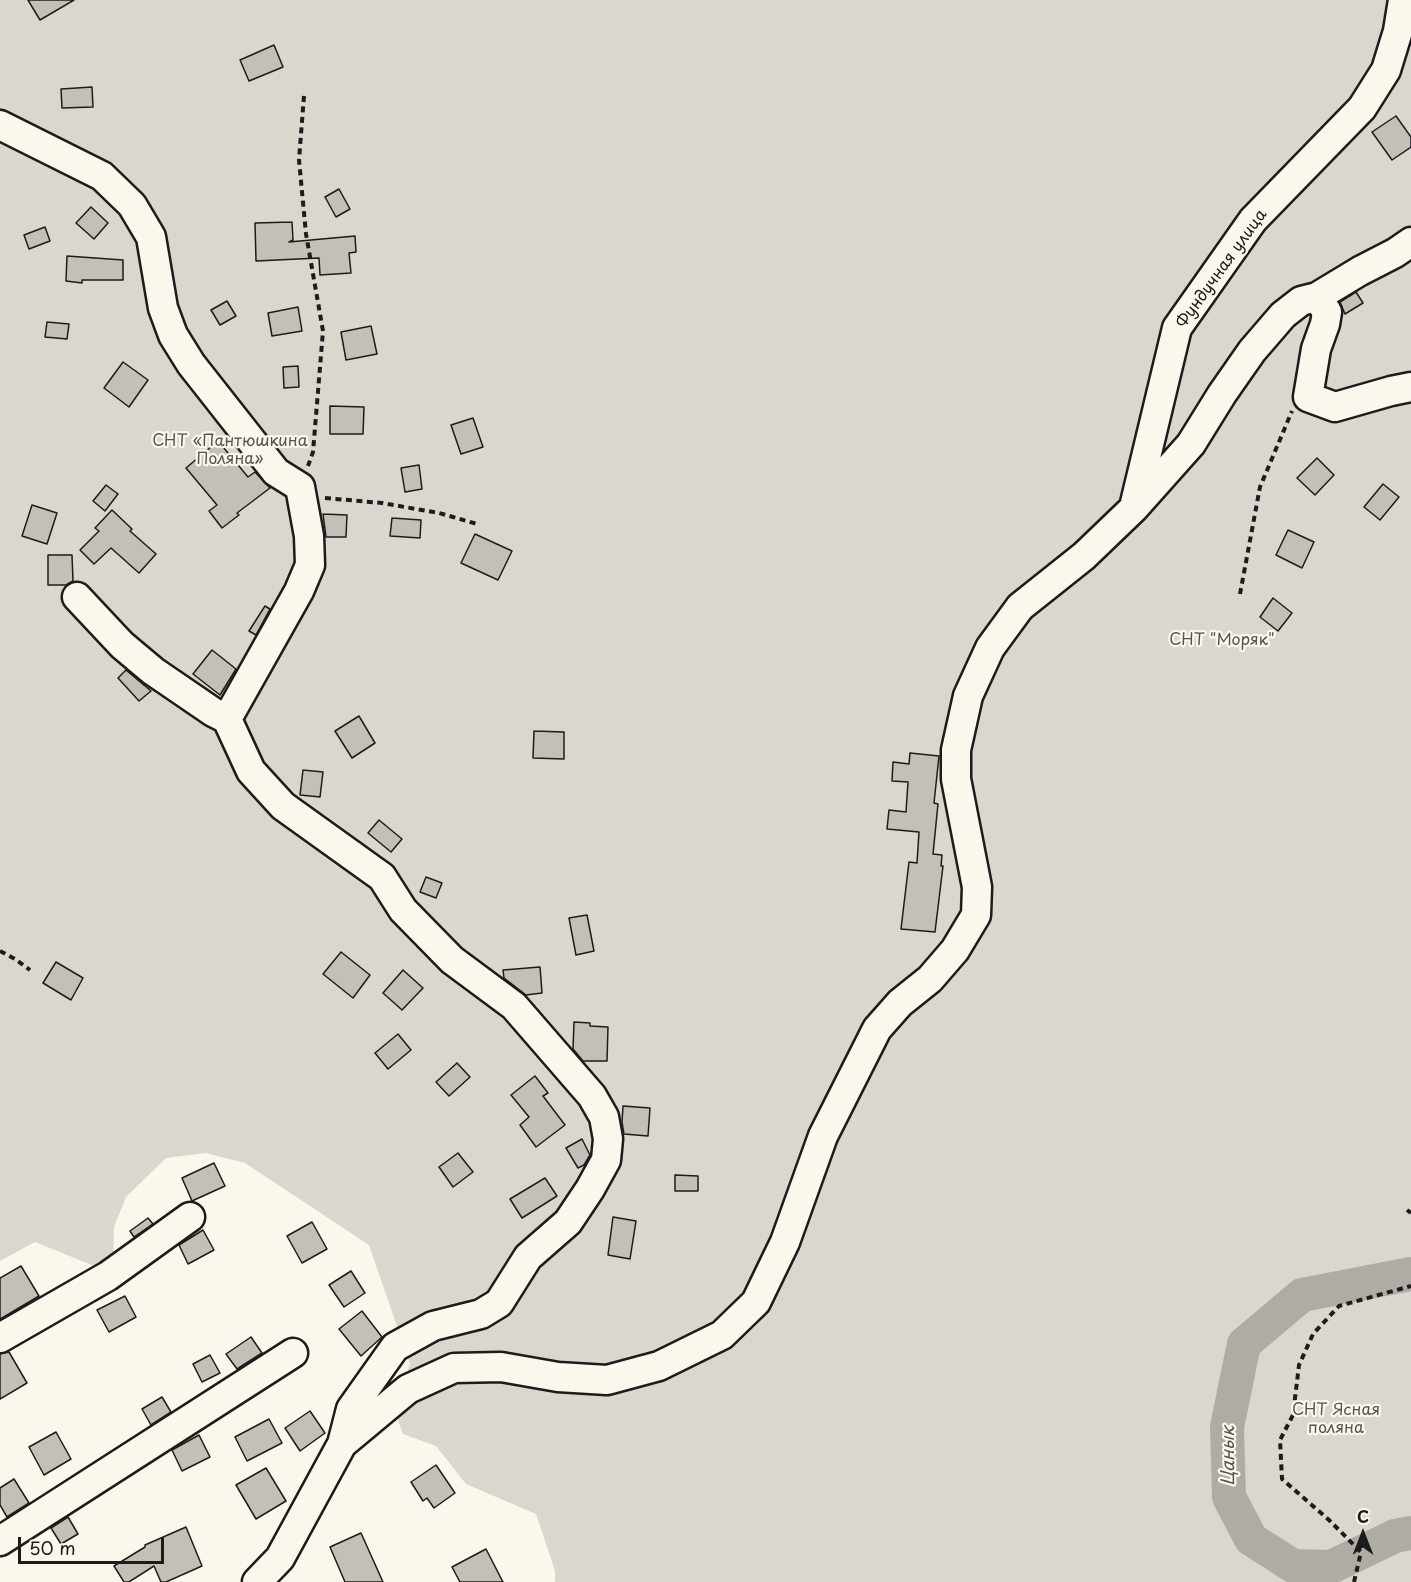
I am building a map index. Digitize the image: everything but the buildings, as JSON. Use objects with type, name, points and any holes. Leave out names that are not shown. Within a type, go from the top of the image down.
[{"type":"street","name":"Фундучная улица","points":[[1134,508],[1178,328],[1253,220],[1362,108],[1386,70],[1398,31],[1403,0]]},
{"type":"street","points":[[0,125],[102,176],[132,206],[151,237],[163,308],[173,335],[191,364],[276,472],[300,487],[309,537],[310,565],[299,591],[227,719]]},
{"type":"street","points":[[342,1444],[408,1389],[454,1368],[501,1367],[558,1377],[607,1380],[659,1366],[722,1335],[756,1302],[785,1242],[823,1136],[877,1029],[900,1003],[930,979],[955,950],[976,915],[977,887],[956,779],[956,750],[968,696],[990,648],[1020,607],[1084,556],[1134,508],[1191,444],[1252,351],[1283,315],[1301,301],[1317,297],[1360,271],[1395,254],[1411,242]]},
{"type":"street","points":[[1317,297],[1327,312],[1316,349],[1308,397],[1335,407],[1411,387]]},
{"type":"street","points":[[77,597],[122,645],[187,694],[227,719],[251,771],[283,806],[382,877],[403,910],[452,960],[514,1006],[592,1096],[604,1117],[608,1139],[606,1160],[568,1222],[528,1257],[499,1303],[481,1314],[433,1326],[395,1347],[351,1409],[342,1444],[280,1558],[257,1582]]},
{"type":"street","points":[[0,1338],[108,1276],[190,1217]]},
{"type":"street","points":[[0,1541],[292,1353]]},
{"type":"path","points":[[304,96],[299,160],[306,234],[323,331],[313,452],[300,487],[316,497],[382,503],[428,511],[477,524]]},
{"type":"path","points":[[1240,594],[1260,488],[1294,405],[1308,397]]},
{"type":"path","points":[[0,951],[30,970]]},
{"type":"path","points":[[1354,1582],[1361,1552],[1282,1479],[1280,1440],[1293,1415],[1299,1365],[1313,1334],[1339,1306],[1411,1286]]},
{"type":"green space","points":[[0,0],[1411,0],[1411,1582],[555,1582],[555,1571],[536,1514],[466,1484],[436,1446],[403,1434],[395,1412],[410,1364],[369,1245],[245,1163],[206,1153],[166,1158],[126,1197],[114,1227],[113,1263],[99,1268],[35,1242],[0,1261]]},
{"type":"waterway","name":"Цанык","points":[[1411,1274],[1302,1295],[1244,1344],[1227,1427],[1229,1497],[1251,1539],[1293,1566],[1331,1567],[1395,1536],[1411,1533]]},
{"type":"park label","name":"СНТ «Пантюшкина Поляна»","points":[[230,451]]},
{"type":"park label","name":"СНТ \"Моряк\"","points":[[1222,641]]},
{"type":"park label","name":"СНТ Ясная поляна","points":[[1336,1420]]}]
